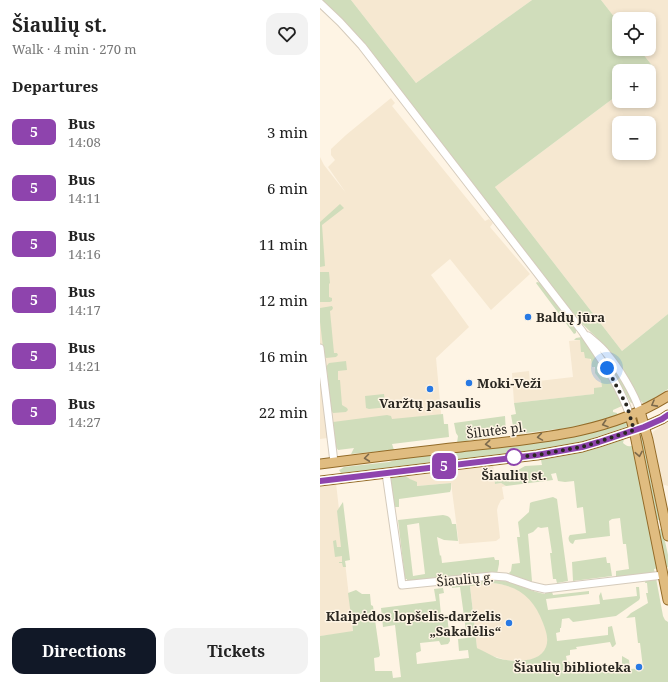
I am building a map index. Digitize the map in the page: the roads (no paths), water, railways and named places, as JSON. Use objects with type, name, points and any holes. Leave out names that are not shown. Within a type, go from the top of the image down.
[{"type":"main road","name":"Šilutės pl.","points":[[320,464],[548,436],[595,427],[640,412],[668,396]]},
{"type":"main road","points":[[640,412],[648,440],[668,536]]},
{"type":"main road","points":[[320,480],[537,455],[586,446],[644,427],[668,415]]},
{"type":"main road","points":[[630,416],[668,600]]},
{"type":"main road","points":[[334,462],[336,479]]},
{"type":"main road","points":[[653,526],[659,521],[666,524]]},
{"type":"street","points":[[320,3],[362,46],[582,331],[612,376],[627,406],[630,416]]},
{"type":"street","points":[[582,331],[608,354],[631,390],[640,412]]},
{"type":"street","points":[[320,348],[334,462]]},
{"type":"street","name":"Šiaulių g.","points":[[386,473],[402,585],[492,576],[506,577],[545,589],[663,574]]},
{"type":"place","name":"Baldų jūra","points":[[528,317]]},
{"type":"place","name":"Moki-Veži","points":[[469,383]]},
{"type":"place","name":"Varžtų pasaulis","points":[[430,389]]},
{"type":"place","name":"Šiaulių st.","points":[[514,457]]},
{"type":"place","name":"Klaipėdos lopšelis-darželis „Sakalėlis“","points":[[509,623]]},
{"type":"place","name":"Šiaulių biblioteka","points":[[639,667]]}]
